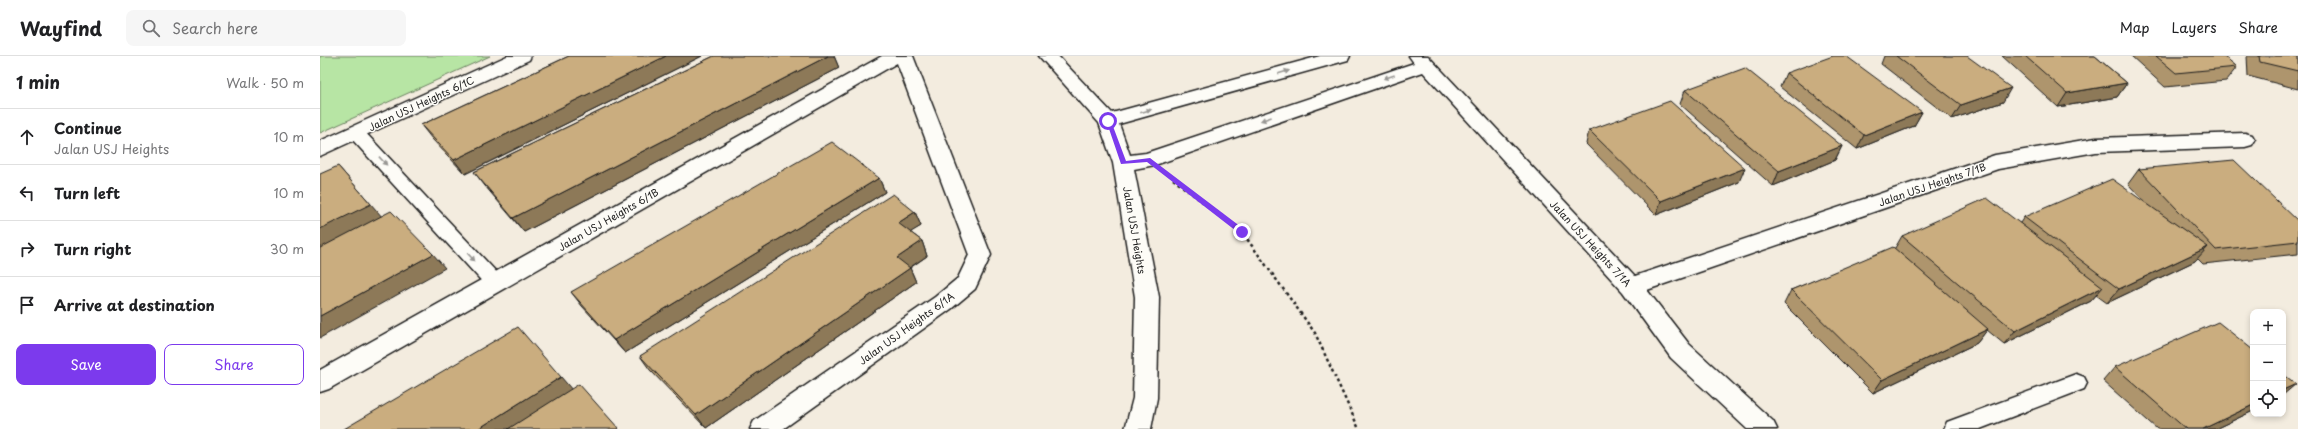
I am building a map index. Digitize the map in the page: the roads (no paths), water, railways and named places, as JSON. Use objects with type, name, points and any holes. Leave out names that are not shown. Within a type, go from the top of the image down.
[{"type":"street","name":"Jalan USJ Heights 6/1C","points":[[320,149],[522,56]]},
{"type":"street","name":"Jalan USJ Heights 6/1B","points":[[320,382],[896,56]]},
{"type":"street","name":"Jalan USJ Heights 6/1A","points":[[763,429],[943,303],[967,283],[980,255],[904,56]]},
{"type":"street","name":"Jalan USJ Heights","points":[[1048,56],[1108,121],[1124,163],[1147,297],[1145,398],[1138,429]]},
{"type":"street","points":[[1108,121],[1341,56]]},
{"type":"street","points":[[1124,163],[1148,160],[1422,60]]},
{"type":"street","name":"Jalan USJ Heights 7/1A","points":[[1422,60],[1631,286],[1680,351],[1764,429]]},
{"type":"street","name":"Jalan USJ Heights 7/1B","points":[[1631,286],[1995,162],[2096,145],[2245,140]]},
{"type":"lane","points":[[356,133],[495,282]]},
{"type":"lane","points":[[1955,429],[2076,383]]}]
